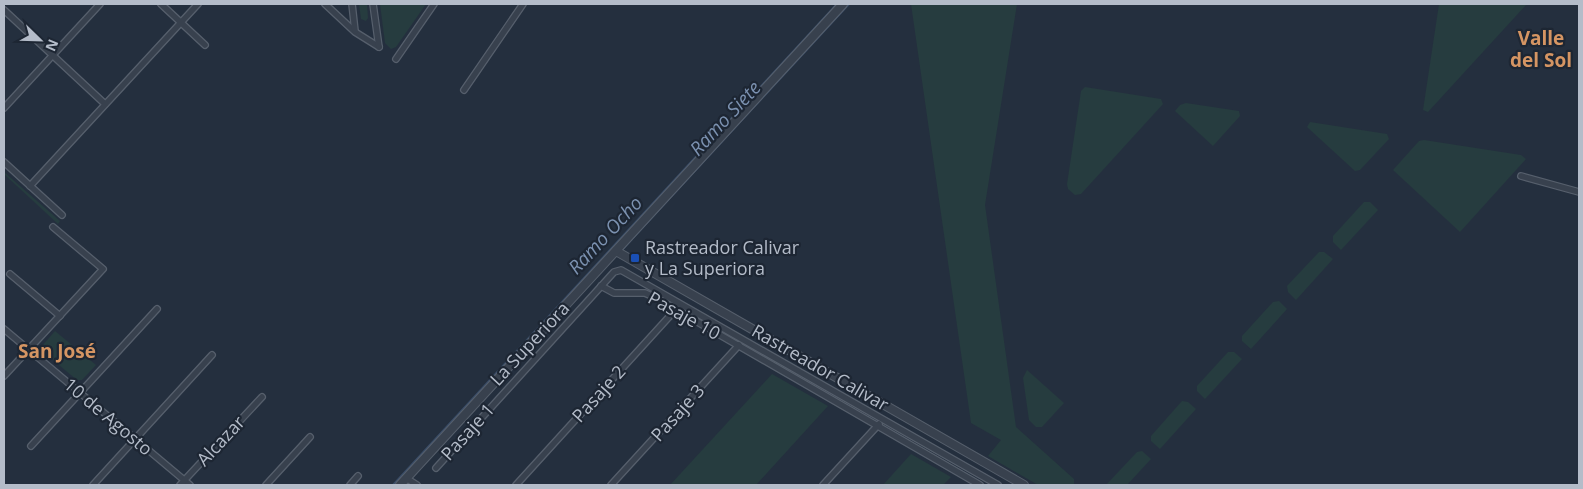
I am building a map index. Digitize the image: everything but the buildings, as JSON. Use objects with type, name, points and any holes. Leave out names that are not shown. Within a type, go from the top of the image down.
[{"type":"street","points":[[4,108],[100,4]]},
{"type":"street","points":[[161,4],[205,45]]},
{"type":"street","points":[[30,186],[198,4]]},
{"type":"street","points":[[325,4],[356,32],[379,47],[373,4]]},
{"type":"street","points":[[352,4],[356,32]]},
{"type":"street","points":[[396,59],[434,4]]},
{"type":"street","points":[[464,90],[523,4]]},
{"type":"street","name":"La Superiora","points":[[402,483],[843,4]]},
{"type":"street","points":[[4,10],[105,104]]},
{"type":"street","points":[[4,162],[62,215]]},
{"type":"street","points":[[1521,176],[1579,192]]},
{"type":"street","points":[[4,376],[103,269],[53,227]]},
{"type":"street","name":"Rastreador Calivar","points":[[616,251],[1024,485]]},
{"type":"street","name":"Pasaje 10","points":[[980,485],[676,309],[645,293],[614,293],[601,286],[614,272],[621,270],[998,485]]},
{"type":"street","points":[[10,274],[60,316]]},
{"type":"street","name":"Pasaje 1","points":[[436,468],[601,286]]},
{"type":"street","name":"Pasaje 2","points":[[516,485],[681,303]]},
{"type":"street","points":[[31,446],[157,309]]},
{"type":"street","name":"10 de Agosto","points":[[4,329],[135,439],[185,484]]},
{"type":"street","name":"Pasaje 3","points":[[611,485],[744,340]]},
{"type":"street","points":[[92,485],[212,355]]},
{"type":"street","name":"Alcazar","points":[[185,484],[262,397]]},
{"type":"street","points":[[823,485],[884,419]]},
{"type":"street","points":[[266,485],[310,437]]},
{"type":"street","points":[[350,485],[358,476]]},
{"type":"street","points":[[402,483],[418,485]]},
{"type":"green space","points":[[359,4],[367,4],[368,18],[366,21],[361,19]]},
{"type":"green space","points":[[380,4],[426,4],[396,47],[391,49],[385,43]]},
{"type":"green space","points":[[911,4],[1017,4],[985,205],[1016,427],[1074,479],[1074,485],[1038,485],[988,456],[1001,440],[971,423]]},
{"type":"green space","points":[[1439,4],[1527,4],[1428,112],[1423,110]]},
{"type":"green space","points":[[1085,87],[1161,99],[1163,104],[1081,194],[1075,195],[1068,189],[1067,184],[1081,91]]},
{"type":"green space","points":[[1186,103],[1239,111],[1240,116],[1213,146],[1175,111],[1180,105]]},
{"type":"green space","points":[[1310,122],[1387,134],[1389,139],[1360,170],[1355,171],[1307,127]]},
{"type":"green space","points":[[1424,140],[1521,155],[1526,159],[1460,232],[1393,170],[1419,141]]},
{"type":"green space","points":[[4,172],[60,221],[58,224],[4,174]]},
{"type":"green space","points":[[1364,202],[1370,202],[1378,210],[1341,250],[1333,242],[1333,236]]},
{"type":"green space","points":[[1319,252],[1324,252],[1333,259],[1296,300],[1288,292],[1287,286]]},
{"type":"green space","points":[[1279,301],[1287,309],[1251,349],[1242,341],[1242,336],[1273,302]]},
{"type":"green space","points":[[55,331],[96,365],[82,380],[77,380],[42,351],[42,346]]},
{"type":"green space","points":[[1228,352],[1234,352],[1242,359],[1205,399],[1197,391],[1197,386]]},
{"type":"green space","points":[[1027,370],[1064,403],[1042,427],[1036,427],[1029,420],[1023,378]]},
{"type":"green space","points":[[772,374],[828,406],[756,485],[670,485]]},
{"type":"green space","points":[[1182,401],[1188,402],[1196,409],[1160,449],[1151,441],[1151,436]]},
{"type":"green space","points":[[1142,451],[1151,459],[1127,485],[1106,485],[1137,452]]},
{"type":"green space","points":[[911,454],[951,477],[943,485],[883,485]]},
{"type":"waterway","name":"Ramo Ocho","points":[[393,485],[837,4]]},
{"type":"waterway","name":"Ramo Siete","points":[[621,251],[849,4]]},
{"type":"place","name":"Rastreador Calivar y La Superiora","points":[[635,258]]},
{"type":"district","name":"Valle del Sol","points":[[1541,49]]},
{"type":"district","name":"San José","points":[[57,351]]}]
